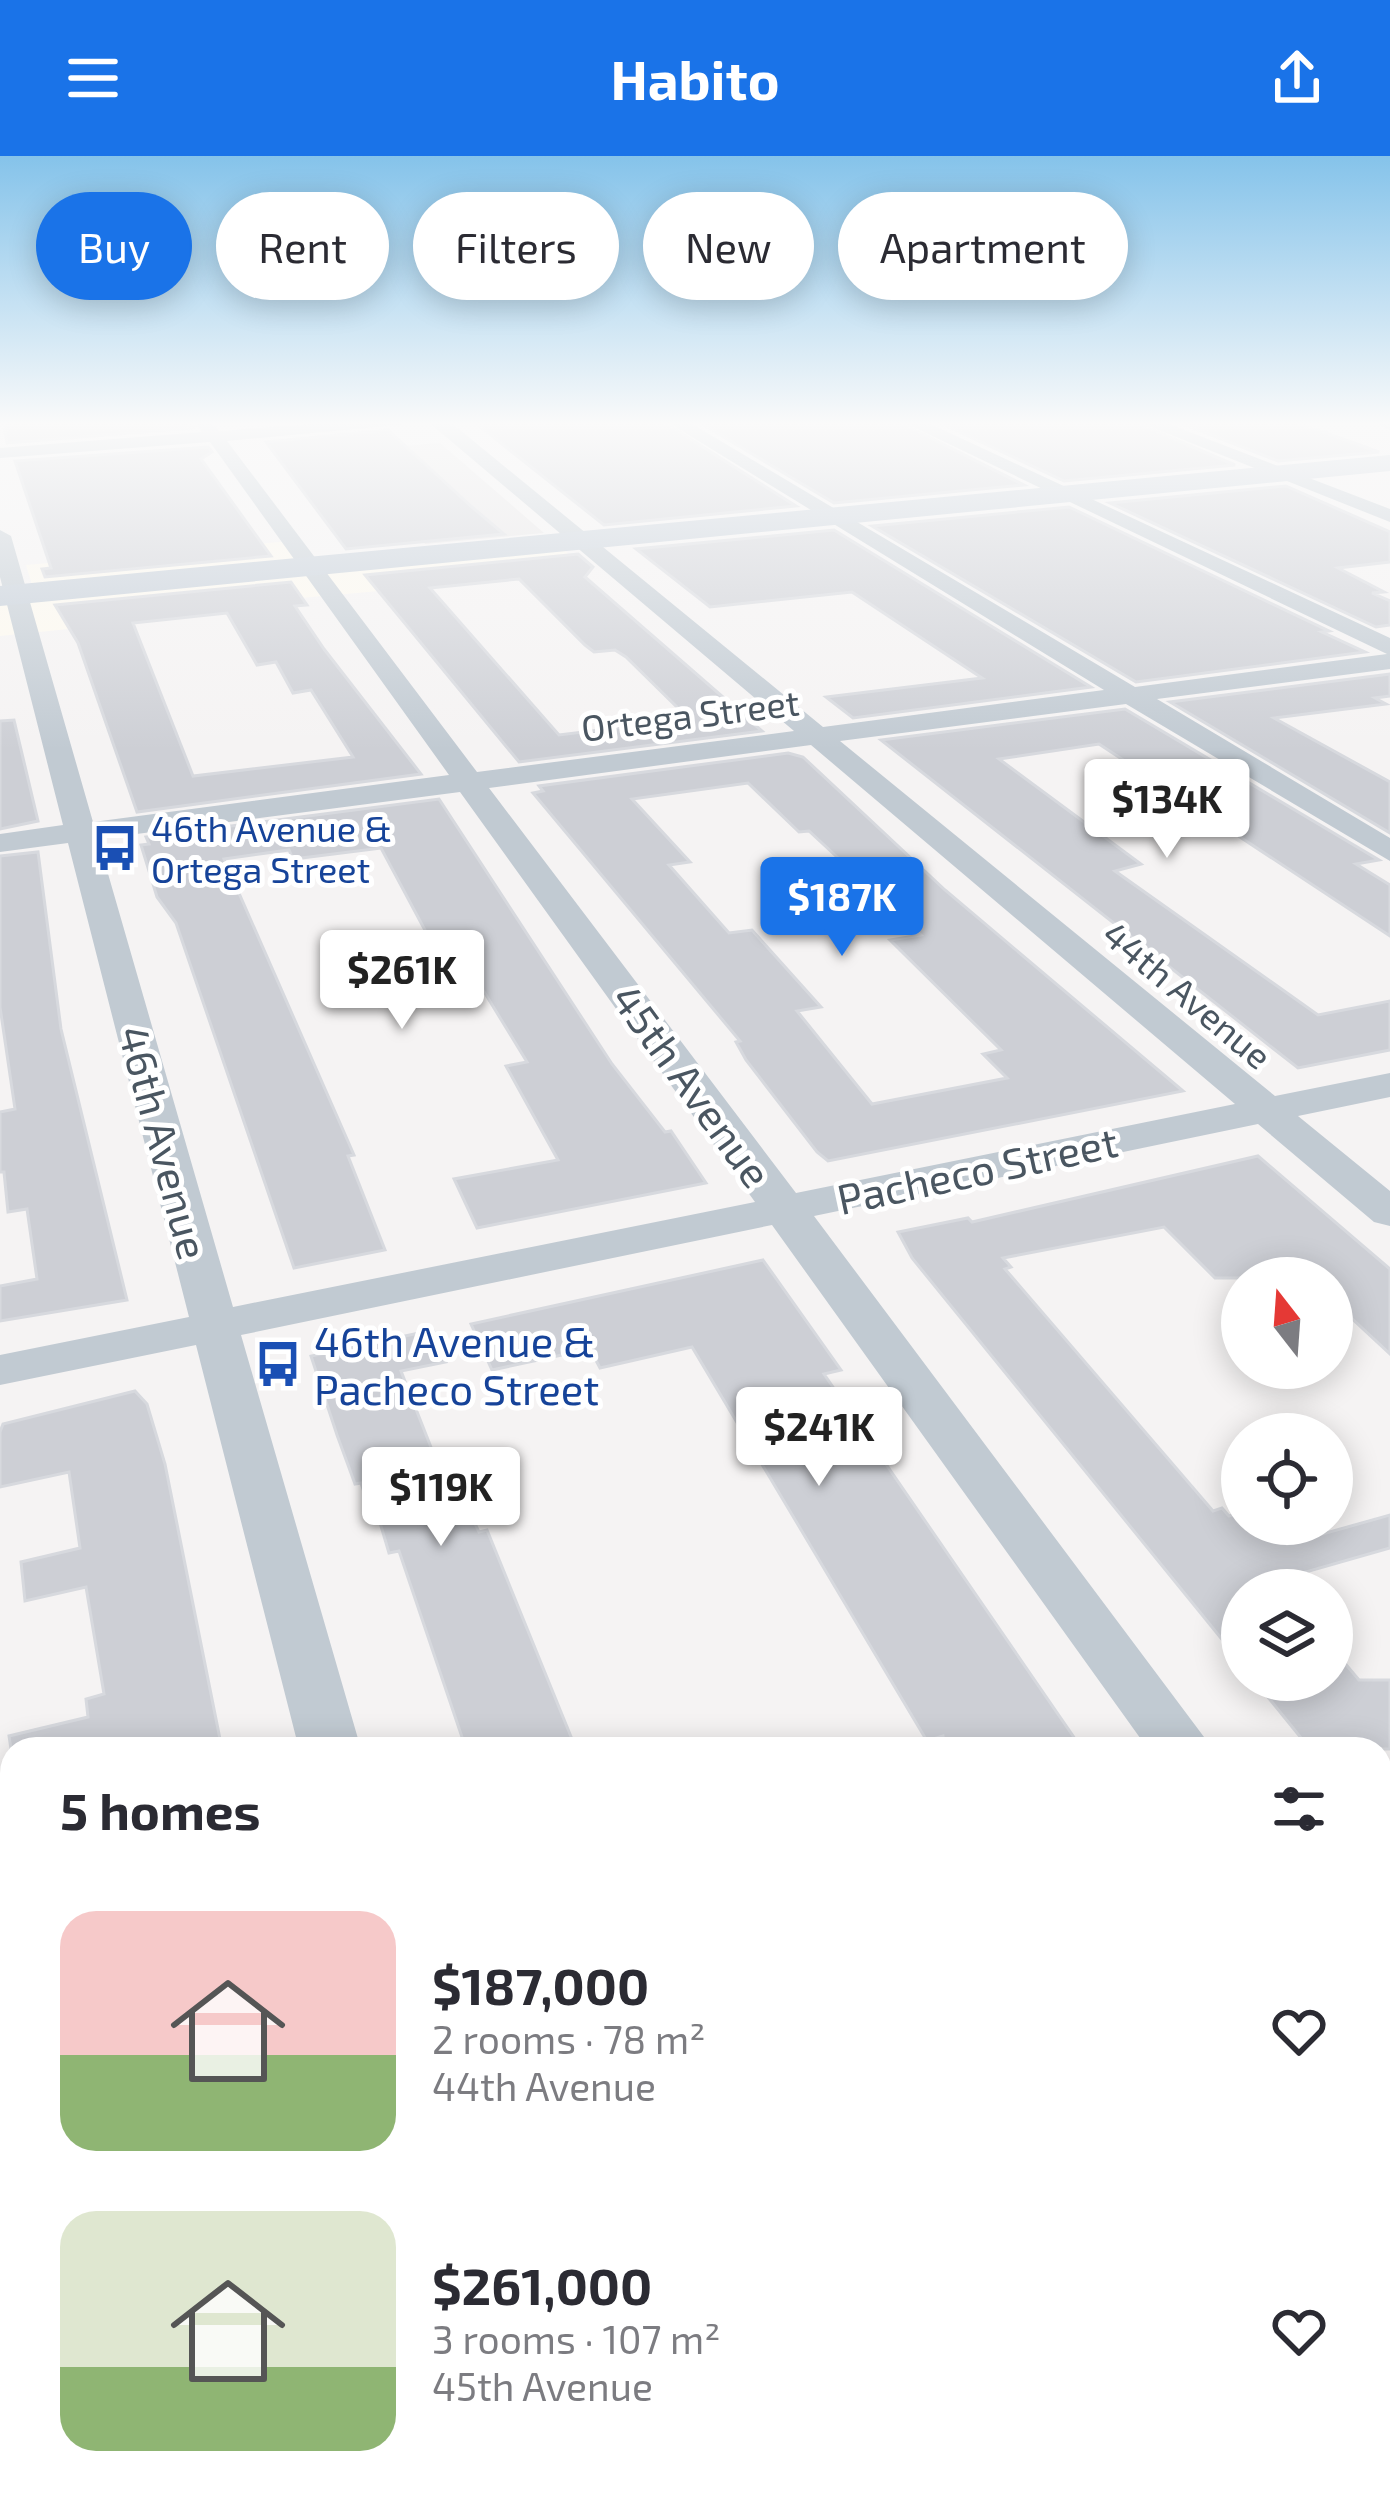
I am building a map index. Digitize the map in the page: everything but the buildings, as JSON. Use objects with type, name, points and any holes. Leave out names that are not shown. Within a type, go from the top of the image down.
[{"type":"street","name":"45th Avenue","points":[[283,531],[1173,1737]]},
{"type":"street","name":"44th Avenue","points":[[570,531],[1390,1213]]},
{"type":"street","points":[[8,596],[690,531]]},
{"type":"street","points":[[855,531],[1390,851]]},
{"type":"street","points":[[1142,531],[1390,647]]},
{"type":"street","name":"46th Avenue","points":[[0,536],[8,596],[81,833],[328,1737]]},
{"type":"street","name":"Ortega Street","points":[[0,843],[1390,662]]},
{"type":"street","name":"Pacheco Street","points":[[0,1370],[1390,1085]]},
{"type":"shaded area","points":[[415,531],[544,533],[425,544]]},
{"type":"shaded area","points":[[291,541],[311,567],[556,543],[590,572],[223,605],[226,613],[0,636],[0,606],[37,601],[26,565]]},
{"type":"place","name":"46th Avenue & Ortega Street","points":[[115,848]]},
{"type":"place","name":"46th Avenue & Pacheco Street","points":[[278,1364]]}]
